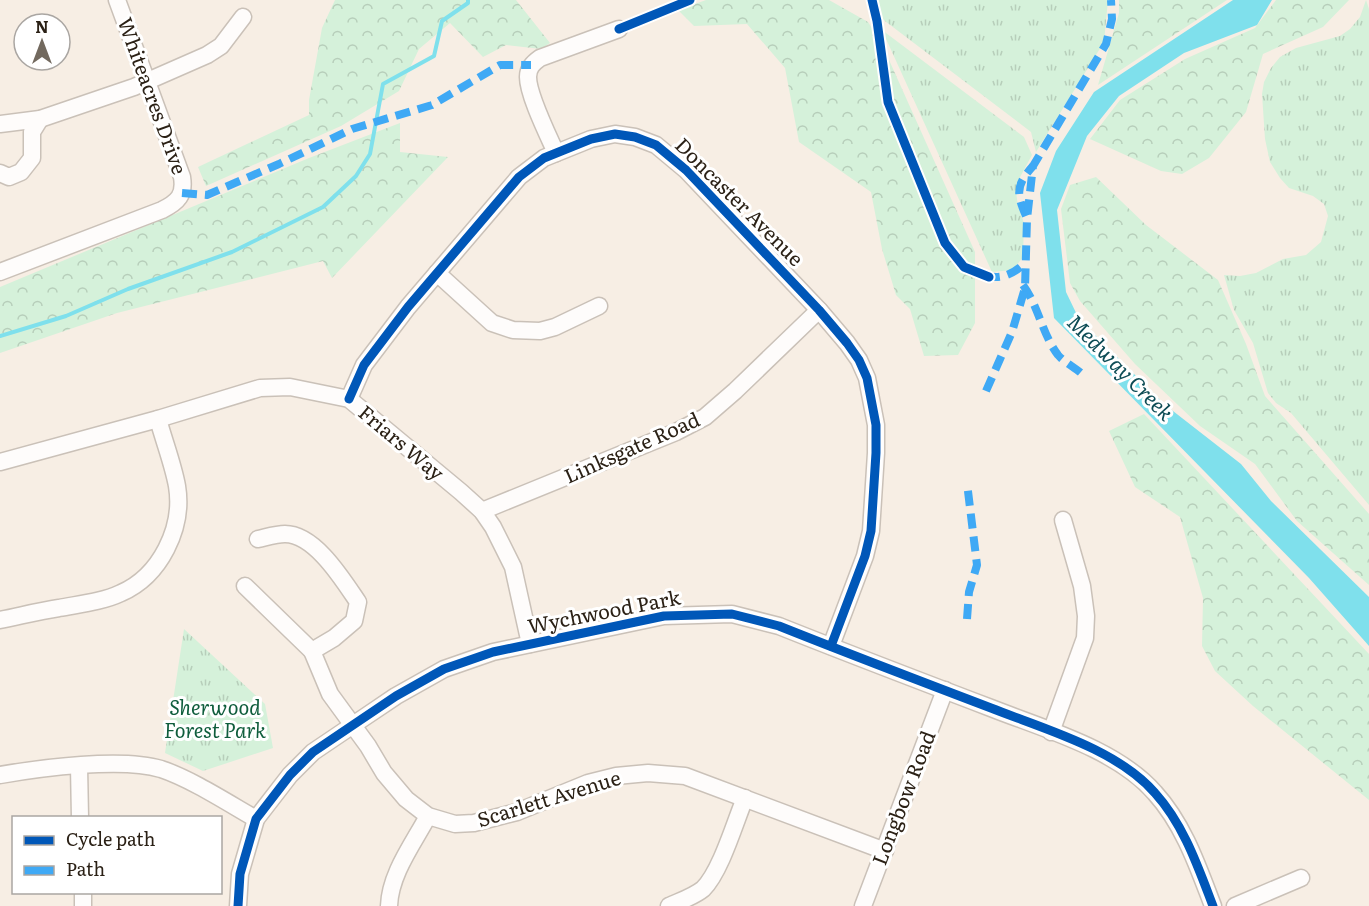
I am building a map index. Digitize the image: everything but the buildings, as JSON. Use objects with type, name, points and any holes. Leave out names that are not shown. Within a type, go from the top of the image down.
[{"type":"street","name":"Whiteacres Drive","points":[[0,272],[162,210],[177,202],[182,193],[182,177],[117,0]]},
{"type":"street","points":[[0,124],[40,119],[147,81],[207,55],[220,46],[243,17]]},
{"type":"street","points":[[555,153],[529,87],[528,75],[531,65],[540,58],[619,29]]},
{"type":"street","points":[[0,173],[9,177],[21,172],[27,165],[32,158],[32,132],[40,119]]},
{"type":"street","name":"Doncaster Avenue","points":[[349,399],[364,365],[519,177],[544,158],[591,139],[615,134],[635,137],[656,145],[686,170],[819,310],[847,342],[867,378],[876,425],[871,531],[865,556],[831,646]]},
{"type":"street","points":[[438,273],[492,323],[513,330],[540,331],[555,327],[599,306]]},
{"type":"street","name":"Linksgate Road","points":[[482,511],[676,432],[705,417],[819,310]]},
{"type":"street","name":"Friars Way","points":[[0,462],[158,419],[260,388],[290,387],[349,399],[482,511],[493,527],[513,567],[530,644]]},
{"type":"street","points":[[0,620],[115,596],[145,576],[164,557],[172,537],[177,513],[177,488],[158,419]]},
{"type":"street","points":[[1051,732],[1085,638],[1086,616],[1082,586],[1063,520]]},
{"type":"street","points":[[258,539],[287,534],[310,543],[324,556],[358,602],[354,621],[312,651]]},
{"type":"street","points":[[245,586],[312,651],[330,694],[353,725]]},
{"type":"street","name":"Wychwood Park","points":[[238,906],[240,874],[256,819],[290,775],[314,752],[396,696],[444,669],[493,652],[664,616],[700,613],[732,614],[778,626],[1051,732],[1125,765],[1156,793],[1172,815],[1192,853],[1213,906]]},
{"type":"street","name":"Longbow Road","points":[[863,906],[945,690]]},
{"type":"street","name":"Scarlett Avenue","points":[[353,725],[384,773],[406,799],[428,816],[455,824],[474,823],[517,812],[588,783],[616,776],[648,773],[686,776],[885,850]]},
{"type":"street","points":[[0,775],[79,766],[136,764],[162,770],[256,819]]},
{"type":"street","points":[[79,766],[80,816]]},
{"type":"street","points":[[669,906],[696,893],[713,876],[745,798]]},
{"type":"street","points":[[389,906],[389,894],[399,868],[428,816]]},
{"type":"street","points":[[1235,906],[1301,878]]},
{"type":"green space","points":[[335,0],[516,0],[550,43],[541,49],[506,45],[483,57],[450,23],[419,49],[399,91],[341,126],[206,186],[198,167],[309,115],[309,100],[322,28]]},
{"type":"green space","points":[[706,0],[829,0],[868,22],[881,42],[975,252],[975,323],[958,355],[924,356],[910,309],[896,295],[882,249],[871,192],[799,142],[785,68],[747,24],[694,26],[678,10]]},
{"type":"green space","points":[[878,0],[1108,0],[1104,42],[1036,152],[1031,132],[881,18]]},
{"type":"green space","points":[[1119,0],[1227,0],[1098,85],[1119,13]]},
{"type":"green space","points":[[1276,0],[1349,0],[1323,27],[1263,54],[1246,112],[1209,158],[1182,174],[1161,171],[1090,139],[1120,100],[1185,59],[1255,28]]},
{"type":"green space","points":[[1366,0],[1369,9],[1369,505],[1291,413],[1276,403],[1268,393],[1253,343],[1234,310],[1224,275],[1240,276],[1256,273],[1283,259],[1306,255],[1321,242],[1328,216],[1324,204],[1313,196],[1289,188],[1270,162],[1265,139],[1262,94],[1264,82],[1280,57],[1296,48],[1340,36],[1350,29],[1360,17]]},
{"type":"green space","points":[[882,30],[1024,137],[1032,155],[1019,179],[1016,192],[1024,223],[1023,257],[1013,270],[992,272]]},
{"type":"green space","points":[[400,123],[400,152],[448,157],[332,278],[323,261],[117,313],[0,353],[0,287],[309,158]]},
{"type":"green space","points":[[1096,177],[1146,225],[1218,280],[1246,344],[1265,396],[1369,514],[1369,585],[1297,521],[1255,464],[1200,426],[1135,364],[1080,301],[1070,283],[1061,209],[1070,185]]},
{"type":"green space","points":[[1144,414],[1369,654],[1369,800],[1253,706],[1215,671],[1202,646],[1203,598],[1180,517],[1135,487],[1109,431]]},
{"type":"green space","name":"Sherwood Forest Park","points":[[184,629],[265,704],[273,748],[203,771],[165,753]]},
{"type":"water","name":"Medway Creek","points":[[1233,0],[1272,0],[1257,25],[1184,53],[1119,96],[1087,136],[1057,210],[1066,292],[1079,319],[1164,404],[1241,464],[1271,501],[1369,597],[1369,646],[1309,578],[1054,318],[1040,193],[1056,151],[1094,92]]},
{"type":"waterway","points":[[0,336],[66,316],[128,289],[232,252],[323,207],[356,176],[370,154],[383,84],[434,56],[442,21],[468,3],[468,0]]},
{"type":"marked path","points":[[986,391],[1012,332],[1025,288],[1027,219],[1033,166],[1106,44],[1112,19],[1111,0]]},
{"type":"marked path","points":[[182,193],[207,195],[352,129],[432,105],[500,65],[531,65]]},
{"type":"marked path","points":[[1026,216],[1020,201],[1019,190],[1023,179],[1033,166]]},
{"type":"marked path","points":[[985,275],[991,277],[1007,275],[1026,262]]},
{"type":"marked path","points":[[1023,285],[1060,358],[1081,373]]},
{"type":"marked path","points":[[967,483],[977,565],[969,592],[967,619]]},
{"type":"cycle path","points":[[619,29],[690,0]]},
{"type":"cycle path","points":[[872,0],[888,102],[945,243],[964,267],[989,277]]},
{"type":"cycle path","points":[[349,399],[364,365],[408,307],[519,177],[544,158],[591,139],[615,134],[635,137],[656,145],[686,170],[819,310],[847,343],[859,360],[867,378],[876,425],[871,531],[865,556],[831,646]]},
{"type":"cycle path","points":[[238,906],[240,874],[256,819],[290,775],[313,752],[396,696],[444,669],[493,652],[664,616],[732,614],[779,626],[1079,742],[1121,764],[1139,778],[1165,805],[1189,847],[1213,906]]}]
